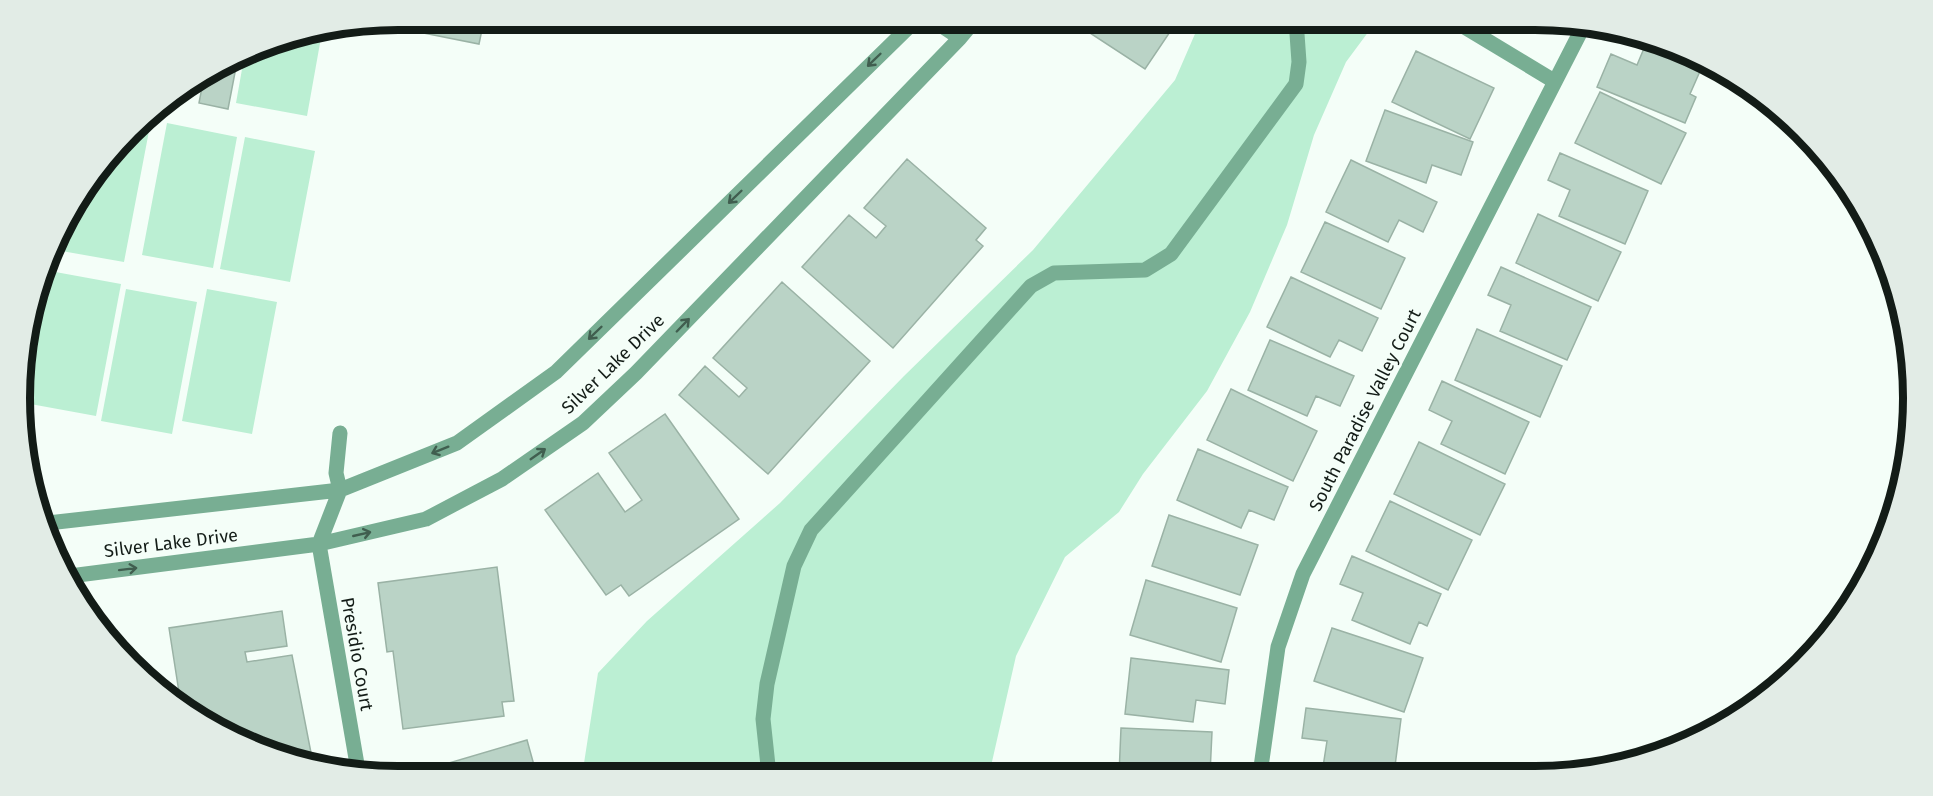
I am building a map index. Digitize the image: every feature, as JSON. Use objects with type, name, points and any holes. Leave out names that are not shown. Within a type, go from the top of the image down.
[{"type":"street","name":"Silver Lake Drive","points":[[52,523],[340,490],[457,443],[556,372],[906,30]]},
{"type":"street","points":[[947,30],[960,39]]},
{"type":"street","name":"Silver Lake Drive","points":[[75,575],[319,544],[426,519],[502,479],[583,423],[644,364],[967,30]]},
{"type":"street","points":[[768,766],[763,719],[767,684],[794,566],[810,530],[1031,286],[1054,273],[1145,270],[1171,254],[1296,84],[1299,62],[1297,30]]},
{"type":"street","points":[[1470,30],[1554,81]]},
{"type":"street","name":"South Paradise Valley Court","points":[[1261,766],[1278,647],[1303,574],[1580,33]]},
{"type":"street","points":[[319,544],[340,490],[336,473],[340,433]]},
{"type":"street","name":"Presidio Court","points":[[319,544],[357,764]]},
{"type":"green space","points":[[1197,30],[1369,31],[1346,62],[1314,135],[1287,225],[1250,312],[1207,391],[1143,474],[1119,512],[1065,557],[1016,656],[991,766],[584,766],[598,673],[647,621],[780,503],[904,376],[1033,250],[1175,80]]},
{"type":"green space","points":[[321,38],[307,116],[236,103],[243,64],[280,50]]},
{"type":"green space","points":[[167,123],[237,137],[213,268],[142,255]]},
{"type":"green space","points":[[146,130],[149,131],[124,262],[61,251],[79,214],[106,174]]},
{"type":"green space","points":[[245,137],[315,151],[290,282],[220,269]]},
{"type":"green space","points":[[53,272],[121,284],[96,416],[30,404],[31,369],[45,295]]},
{"type":"green space","points":[[126,289],[197,302],[172,434],[101,421]]},
{"type":"green space","points":[[207,289],[277,302],[252,434],[182,421]]},
{"type":"building","points":[[408,30],[482,30],[479,44]]},
{"type":"building","points":[[1085,30],[1171,30],[1145,69]]},
{"type":"building","points":[[1644,47],[1701,69],[1690,94],[1696,97],[1685,123],[1597,87],[1611,54],[1637,65]]},
{"type":"building","points":[[1416,51],[1494,88],[1470,139],[1392,102]]},
{"type":"building","points":[[236,68],[228,109],[199,103],[202,87]]},
{"type":"building","points":[[1600,92],[1686,133],[1661,184],[1575,143]]},
{"type":"building","points":[[1385,110],[1473,142],[1461,175],[1432,165],[1426,183],[1366,161]]},
{"type":"building","points":[[1560,153],[1648,191],[1625,244],[1559,216],[1570,190],[1548,180]]},
{"type":"building","points":[[907,159],[986,228],[976,240],[983,246],[893,348],[802,267],[849,215],[876,238],[886,226],[864,208]]},
{"type":"building","points":[[1351,160],[1437,202],[1423,232],[1399,220],[1388,242],[1326,212]]},
{"type":"building","points":[[1538,214],[1621,252],[1598,301],[1516,263]]},
{"type":"building","points":[[1325,222],[1405,258],[1381,309],[1301,272]]},
{"type":"building","points":[[1501,267],[1591,307],[1567,360],[1500,331],[1511,305],[1488,295]]},
{"type":"building","points":[[1291,277],[1378,318],[1362,351],[1339,340],[1330,357],[1267,327]]},
{"type":"building","points":[[782,282],[870,361],[768,474],[679,395],[705,366],[739,397],[747,388],[713,358]]},
{"type":"building","points":[[1477,329],[1562,366],[1540,417],[1455,380]]},
{"type":"building","points":[[1270,340],[1354,376],[1340,406],[1316,396],[1307,416],[1248,390]]},
{"type":"building","points":[[1442,381],[1529,422],[1505,474],[1441,444],[1452,421],[1429,410]]},
{"type":"building","points":[[1231,389],[1317,431],[1293,481],[1207,440]]},
{"type":"building","points":[[665,414],[739,519],[629,596],[621,585],[606,595],[545,510],[598,473],[625,512],[642,500],[609,453]]},
{"type":"building","points":[[1419,442],[1505,484],[1480,535],[1394,494]]},
{"type":"building","points":[[1198,449],[1288,487],[1274,520],[1249,510],[1241,528],[1177,500]]},
{"type":"building","points":[[1390,501],[1472,540],[1448,590],[1366,551]]},
{"type":"building","points":[[1169,515],[1258,545],[1240,595],[1152,566]]},
{"type":"building","points":[[1352,556],[1441,594],[1427,626],[1419,622],[1410,644],[1352,620],[1363,593],[1340,584]]},
{"type":"building","points":[[497,567],[514,701],[502,702],[504,716],[403,729],[393,651],[387,652],[378,583]]},
{"type":"building","points":[[1146,580],[1237,608],[1221,662],[1130,635]]},
{"type":"building","points":[[282,611],[287,646],[245,652],[247,662],[292,655],[311,755],[257,738],[235,728],[179,694],[169,628]]},
{"type":"building","points":[[1332,628],[1423,658],[1404,712],[1314,681]]},
{"type":"building","points":[[1131,658],[1229,670],[1225,704],[1196,700],[1193,722],[1125,714]]},
{"type":"building","points":[[1306,708],[1401,719],[1395,766],[1323,766],[1327,741],[1302,738]]},
{"type":"building","points":[[1121,728],[1212,732],[1210,766],[1119,766]]},
{"type":"building","points":[[527,740],[534,766],[439,766]]}]
